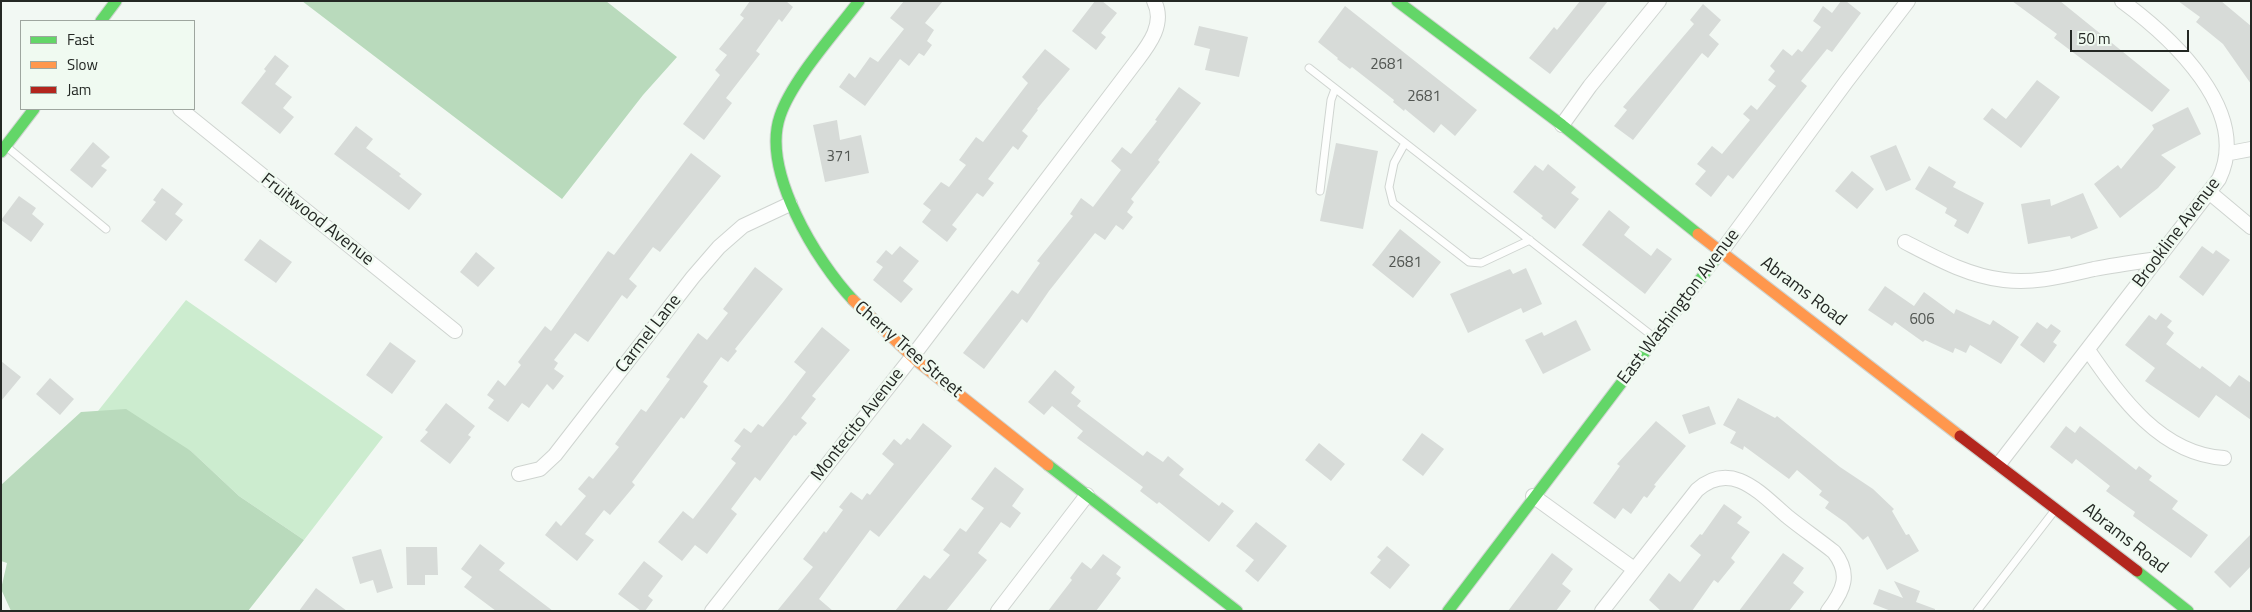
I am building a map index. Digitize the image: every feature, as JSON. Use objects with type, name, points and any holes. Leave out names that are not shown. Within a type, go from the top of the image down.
[{"type":"street","points":[[102,20],[116,1]]},
{"type":"street","name":"Cherry Tree Street","points":[[859,1],[792,90],[784,106],[776,133],[778,158],[790,204],[818,256],[838,285],[860,310],[912,357],[1237,611]]},
{"type":"street","name":"Montecito Avenue","points":[[712,611],[912,357],[1151,42],[1158,17],[1154,1]]},
{"type":"street","name":"Abrams Road","points":[[1397,1],[1562,125],[1721,252],[2057,508],[2188,611]]},
{"type":"street","points":[[1562,125],[1590,86],[1659,1]]},
{"type":"street","name":"East Washington Avenue","points":[[1448,611],[1533,496],[1721,252],[1908,1]]},
{"type":"street","points":[[2122,1],[2171,40],[2194,62],[2219,103],[2226,124],[2230,153],[2251,149]]},
{"type":"street","points":[[3,149],[33,110]]},
{"type":"street","name":"Fruitwood Avenue","points":[[181,110],[455,331]]},
{"type":"street","name":"Brookline Avenue","points":[[1999,464],[2209,192],[2226,167],[2230,153]]},
{"type":"street","points":[[2209,192],[2251,227]]},
{"type":"street","name":"Carmel Lane","points":[[519,474],[540,469],[556,455],[693,277],[719,247],[743,226],[790,204]]},
{"type":"street","points":[[1905,242],[1950,265],[1976,274],[2003,280],[2045,281],[2095,269],[2158,259]]},
{"type":"street","points":[[2088,350],[2113,386],[2162,436],[2198,455],[2224,458]]},
{"type":"street","points":[[1602,611],[1697,490],[1704,483],[1715,478],[1733,478],[1743,481],[1760,492],[1834,552],[1842,562],[1844,572],[1843,585],[1838,597],[1828,611]]},
{"type":"street","points":[[998,611],[1087,495]]},
{"type":"street","points":[[1533,496],[1634,569]]},
{"type":"lane","points":[[1309,68],[1655,338]]},
{"type":"lane","points":[[1320,191],[1332,100],[1336,89]]},
{"type":"lane","points":[[1405,143],[1394,163],[1389,187],[1393,203],[1469,262],[1481,263],[1530,240]]},
{"type":"lane","points":[[3,149],[106,229]]},
{"type":"lane","points":[[1977,611],[2057,508]]},
{"type":"green space","points":[[302,1],[606,1],[677,57],[643,95],[562,199]]},
{"type":"green space","points":[[186,300],[383,437],[304,540],[239,496],[191,451],[98,411]]},
{"type":"green space","points":[[126,409],[191,451],[239,496],[304,540],[248,611],[11,611],[1,589],[7,563],[1,561],[1,485],[81,412]]},
{"type":"building","points":[[750,1],[786,1],[793,7],[782,22],[779,19],[756,51],[760,54],[726,98],[732,103],[704,140],[683,124],[720,75],[715,70],[727,55],[719,49],[744,18],[740,15]]},
{"type":"building","points":[[904,1],[943,1],[925,23],[934,30],[927,41],[932,45],[924,56],[919,53],[909,66],[900,59],[865,106],[839,87],[849,73],[855,78],[870,57],[878,62],[904,29],[890,18]]},
{"type":"building","points":[[1095,1],[1102,1],[1117,13],[1101,33],[1106,37],[1096,50],[1072,31]]},
{"type":"building","points":[[1580,1],[1608,1],[1550,74],[1529,58],[1554,27],[1557,30]]},
{"type":"building","points":[[1841,1],[1846,1],[1861,13],[1832,52],[1827,49],[1801,81],[1807,86],[1733,179],[1728,175],[1711,197],[1695,184],[1706,171],[1697,164],[1712,146],[1722,154],[1750,120],[1743,114],[1751,105],[1757,110],[1776,86],[1768,80],[1775,71],[1770,66],[1783,49],[1792,56],[1798,49],[1802,52],[1821,27],[1813,21],[1823,6],[1832,13]]},
{"type":"building","points":[[2012,1],[2060,1],[2170,90],[2152,112],[2054,38],[2057,34]]},
{"type":"building","points":[[2178,1],[2221,1],[2251,26],[2251,84],[2223,44],[2196,22],[2200,17]]},
{"type":"building","points":[[1703,4],[1721,20],[1709,35],[1719,44],[1708,58],[1702,53],[1633,140],[1614,126],[1627,110],[1623,107],[1694,24],[1690,20]]},
{"type":"building","points":[[1345,6],[1477,110],[1455,136],[1441,124],[1434,133],[1405,109],[1404,111],[1393,102],[1394,100],[1352,67],[1350,69],[1337,59],[1318,42]]},
{"type":"building","points":[[1199,26],[1248,37],[1239,77],[1205,70],[1210,49],[1194,45]]},
{"type":"building","points":[[1045,49],[1070,69],[1037,109],[1022,131],[1028,136],[1018,150],[1013,146],[988,179],[994,183],[983,197],[977,193],[952,225],[957,229],[947,242],[922,222],[931,210],[923,204],[941,182],[949,187],[966,165],[959,160],[976,137],[983,142],[1028,83],[1022,77]]},
{"type":"building","points":[[275,55],[289,66],[275,84],[292,97],[283,108],[294,117],[280,134],[241,103],[266,71],[264,69]]},
{"type":"building","points":[[2037,80],[2060,97],[2021,148],[1983,119],[1992,108],[2006,119]]},
{"type":"building","points":[[1179,87],[1201,103],[1158,160],[1160,162],[1131,199],[1134,202],[1127,212],[1133,217],[1123,230],[1116,225],[1105,240],[1095,233],[1049,291],[1027,323],[1022,319],[984,369],[963,353],[1012,290],[1018,294],[1040,263],[1037,261],[1073,216],[1070,214],[1081,198],[1093,207],[1121,170],[1111,161],[1122,147],[1131,154],[1157,121],[1155,120]]},
{"type":"building","points":[[2188,107],[2201,134],[2161,155],[2176,167],[2158,188],[2120,218],[2094,184],[2118,165],[2121,169],[2154,129],[2152,125]]},
{"type":"building","points":[[837,120],[840,140],[861,135],[869,173],[825,182],[813,125]]},
{"type":"building","points":[[356,126],[373,139],[366,148],[401,174],[399,176],[422,194],[409,210],[334,154]]},
{"type":"building","points":[[93,142],[110,157],[101,166],[107,170],[92,188],[70,170]]},
{"type":"building","points":[[1336,143],[1378,151],[1363,229],[1320,221]]},
{"type":"building","points":[[1896,145],[1911,180],[1886,191],[1870,156]]},
{"type":"building","points":[[691,153],[721,176],[660,252],[653,247],[629,279],[637,286],[627,299],[622,295],[588,342],[575,333],[554,360],[558,363],[554,369],[564,376],[553,390],[547,384],[529,408],[522,403],[508,422],[488,408],[494,400],[487,395],[498,380],[505,386],[521,365],[518,362],[545,326],[551,331],[608,251],[614,255]]},
{"type":"building","points":[[1548,164],[1576,187],[1571,193],[1579,199],[1555,229],[1541,218],[1543,216],[1513,192],[1535,165],[1543,171]]},
{"type":"building","points":[[1929,166],[1956,182],[1953,187],[1984,203],[1968,234],[1954,226],[1957,220],[1945,213],[1947,208],[1915,189]]},
{"type":"building","points":[[1852,171],[1874,189],[1857,209],[1835,191]]},
{"type":"building","points":[[162,188],[183,204],[175,214],[183,220],[166,241],[141,221],[156,202],[153,200]]},
{"type":"building","points":[[2083,193],[2098,228],[2071,239],[2070,236],[2028,244],[2021,204],[2050,199],[2051,206]]},
{"type":"building","points":[[19,196],[36,208],[32,214],[44,224],[31,242],[1,220]]},
{"type":"building","points":[[1609,210],[1630,227],[1624,235],[1651,256],[1657,248],[1672,259],[1645,294],[1582,245]]},
{"type":"building","points":[[1400,229],[1441,262],[1413,298],[1372,265]]},
{"type":"building","points":[[260,239],[292,262],[276,283],[244,260]]},
{"type":"building","points":[[900,246],[919,261],[903,281],[913,289],[901,303],[873,280],[883,267],[876,262],[886,250],[892,255]]},
{"type":"building","points":[[2202,246],[2213,254],[2216,250],[2230,260],[2203,296],[2179,277]]},
{"type":"building","points":[[476,252],[495,268],[478,287],[460,272]]},
{"type":"building","points":[[755,267],[783,289],[735,349],[737,351],[728,362],[721,357],[703,382],[708,386],[684,419],[681,417],[632,482],[635,485],[610,515],[604,510],[585,534],[594,540],[577,561],[545,535],[556,521],[561,526],[586,496],[578,489],[589,476],[593,479],[619,447],[615,444],[641,409],[646,412],[670,379],[666,377],[698,333],[707,340],[728,313],[723,309]]},
{"type":"building","points":[[1526,268],[1542,304],[1523,313],[1521,308],[1468,333],[1450,294],[1510,269],[1513,274]]},
{"type":"building","points":[[1885,286],[1914,306],[1924,292],[1954,314],[1956,309],[1990,325],[1993,320],[2019,337],[2001,364],[1970,345],[1966,353],[1955,348],[1953,353],[1925,340],[1923,342],[1895,322],[1892,326],[1868,310]]},
{"type":"building","points":[[2161,313],[2172,321],[2167,327],[2174,333],[2166,344],[2200,369],[2202,366],[2230,387],[2239,375],[2251,383],[2251,420],[2216,395],[2199,418],[2145,381],[2155,368],[2125,345],[2149,315],[2156,320]]},
{"type":"building","points":[[1576,320],[1591,350],[1543,374],[1525,340],[1542,332],[1544,336]]},
{"type":"building","points":[[2037,322],[2047,329],[2051,324],[2061,331],[2053,342],[2057,345],[2044,363],[2020,345]]},
{"type":"building","points":[[822,327],[850,350],[812,396],[816,399],[801,418],[807,423],[796,436],[794,435],[760,481],[755,477],[731,509],[737,514],[707,554],[695,545],[682,561],[658,542],[683,511],[693,519],[721,483],[736,463],[731,459],[741,446],[734,441],[744,428],[751,433],[758,424],[763,427],[784,401],[806,372],[794,362]]},
{"type":"building","points":[[390,342],[416,361],[392,394],[366,375]]},
{"type":"building","points":[[1,361],[21,377],[1,401]]},
{"type":"building","points":[[1055,370],[1075,387],[1071,393],[1081,401],[1077,406],[1143,456],[1147,451],[1163,462],[1168,456],[1184,469],[1179,475],[1219,506],[1222,502],[1234,511],[1209,542],[1159,502],[1157,504],[1140,491],[1143,487],[1077,438],[1083,431],[1052,406],[1044,415],[1028,402]]},
{"type":"building","points":[[50,378],[74,399],[60,415],[36,394]]},
{"type":"building","points":[[1738,398],[1775,418],[1777,416],[1840,467],[1873,489],[1894,509],[1892,511],[1906,535],[1909,534],[1919,551],[1887,570],[1868,536],[1863,540],[1846,523],[1825,508],[1829,502],[1819,495],[1822,491],[1797,470],[1789,479],[1744,446],[1743,450],[1730,443],[1736,432],[1723,425]]},
{"type":"building","points":[[446,403],[475,426],[468,435],[471,437],[450,464],[420,441],[428,432],[425,430]]},
{"type":"building","points":[[1709,406],[1716,424],[1689,434],[1682,415]]},
{"type":"building","points":[[1656,421],[1686,446],[1654,485],[1656,486],[1647,498],[1644,496],[1631,514],[1623,508],[1615,519],[1593,503],[1620,466],[1617,464]]},
{"type":"building","points":[[923,423],[952,446],[879,537],[870,530],[819,599],[833,611],[777,611],[813,567],[803,559],[843,510],[839,507],[851,492],[862,500],[867,493],[870,495],[894,464],[882,454],[894,439],[901,445],[907,438],[910,440]]},
{"type":"building","points":[[2066,426],[2075,433],[2080,426],[2136,470],[2139,466],[2152,476],[2149,480],[2178,501],[2172,509],[2208,535],[2191,558],[2133,516],[2135,512],[2106,491],[2110,486],[2076,459],[2072,464],[2050,447]]},
{"type":"building","points":[[1422,433],[1444,449],[1423,476],[1402,460]]},
{"type":"building","points":[[1319,443],[1345,464],[1331,481],[1305,460]]},
{"type":"building","points":[[995,467],[1024,489],[1012,506],[1021,513],[1010,528],[1001,522],[978,553],[987,560],[946,611],[895,611],[924,575],[930,579],[950,555],[943,550],[960,528],[966,532],[984,508],[971,499]]},
{"type":"building","points":[[1724,504],[1742,517],[1737,523],[1750,532],[1731,558],[1735,562],[1718,583],[1714,580],[1692,611],[1661,611],[1649,600],[1669,573],[1680,582],[1701,555],[1690,546],[1700,534],[1702,535]]},
{"type":"building","points":[[1256,522],[1287,546],[1258,582],[1245,571],[1254,560],[1236,546]]},
{"type":"building","points":[[2251,534],[2251,566],[2230,588],[2214,572]]},
{"type":"building","points":[[480,544],[505,563],[499,570],[553,611],[496,611],[464,587],[472,577],[461,569]]},
{"type":"building","points":[[1387,546],[1410,565],[1390,589],[1370,573],[1381,560],[1377,557]]},
{"type":"building","points":[[406,547],[437,547],[438,575],[425,575],[425,585],[407,585]]},
{"type":"building","points":[[381,549],[393,588],[377,593],[373,580],[360,584],[352,557]]},
{"type":"building","points":[[1552,553],[1573,569],[1562,584],[1571,591],[1556,611],[1508,611]]},
{"type":"building","points":[[1783,553],[1804,568],[1793,583],[1804,592],[1789,611],[1739,611]]},
{"type":"building","points":[[1103,554],[1121,567],[1116,574],[1121,578],[1096,611],[1048,611],[1072,580],[1070,578],[1082,562],[1091,569]]},
{"type":"building","points":[[644,561],[663,576],[648,596],[653,600],[645,611],[641,611],[618,594]]},
{"type":"building","points":[[1894,581],[1920,591],[1916,602],[1935,609],[1935,611],[1891,611],[1873,604],[1879,589],[1903,598]]},
{"type":"building","points":[[316,588],[347,611],[299,611]]},
{"type":"traffic: fast","points":[[102,20],[116,1]]},
{"type":"traffic: fast","points":[[853,300],[824,263],[809,240],[796,214],[785,188],[778,163],[776,138],[780,116],[794,87],[859,1]]},
{"type":"traffic: fast","points":[[1397,1],[1562,125],[1698,234]]},
{"type":"traffic: fast","points":[[1,152],[33,110]]},
{"type":"traffic: fast","points":[[1448,611],[1721,252]]},
{"type":"traffic: fast","points":[[1048,465],[1237,611]]},
{"type":"traffic: fast","points":[[2137,571],[2188,611]]},
{"type":"traffic: slow","points":[[1698,234],[1960,436]]},
{"type":"traffic: slow","points":[[853,300],[917,361],[1048,465]]},
{"type":"traffic: jam","points":[[1960,436],[2137,571]]}]
